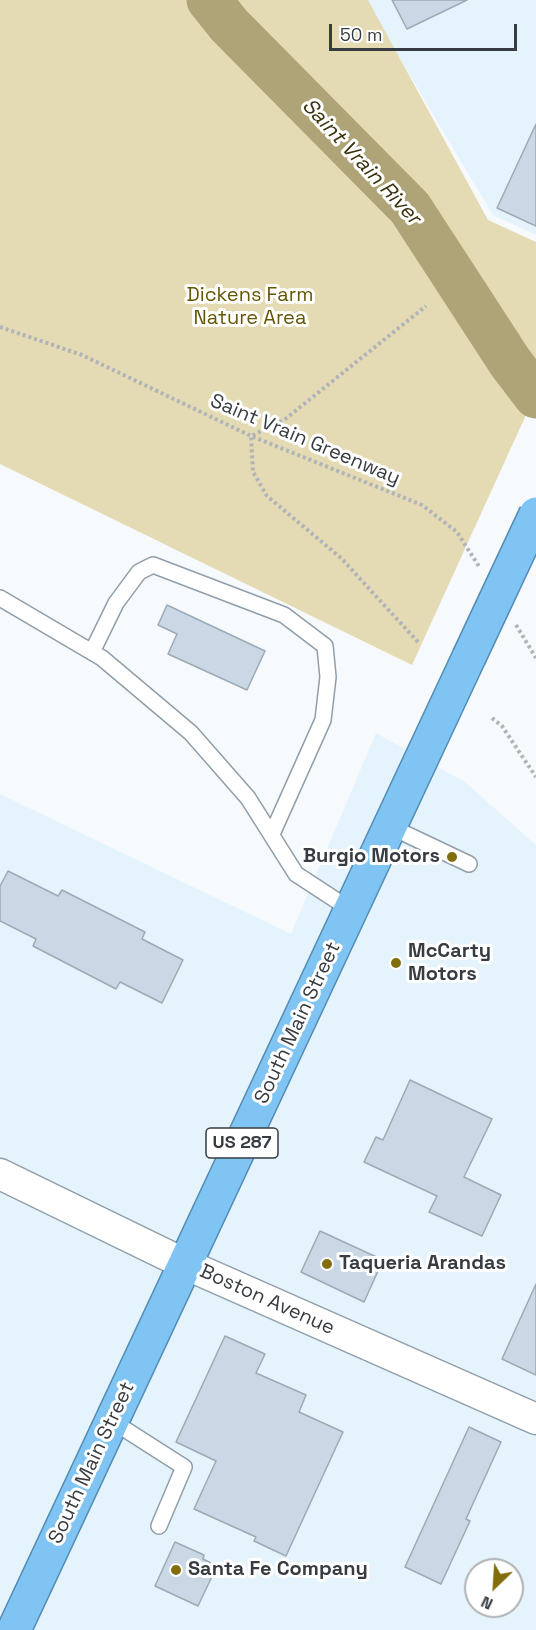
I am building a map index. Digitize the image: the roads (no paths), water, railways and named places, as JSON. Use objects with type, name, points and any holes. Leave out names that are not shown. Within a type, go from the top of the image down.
[{"type":"highway","name":"South Main Street","points":[[14,1630],[536,514]]},
{"type":"street","name":"Boston Avenue","points":[[0,1174],[186,1264],[536,1419]]},
{"type":"lane","points":[[92,652],[116,603],[139,572],[153,565],[284,615],[325,646],[328,677],[323,720],[272,834]]},
{"type":"lane","points":[[0,598],[102,658],[191,733],[248,798],[296,874],[351,910]]},
{"type":"lane","points":[[389,826],[469,864]]},
{"type":"lane","points":[[112,1421],[184,1467],[159,1526]]},
{"type":"waterway","name":"Saint Vrain River","points":[[209,0],[229,25],[410,208],[510,362],[536,396]]},
{"type":"place","name":"Burgio Motors","points":[[452,857]]},
{"type":"place","name":"McCarty Motors","points":[[396,963]]},
{"type":"place","name":"Taqueria Arandas","points":[[327,1264]]},
{"type":"place","name":"Santa Fe Company","points":[[176,1570]]},
{"type":"park label","name":"Dickens Farm Nature Area","points":[[250,308]]}]
